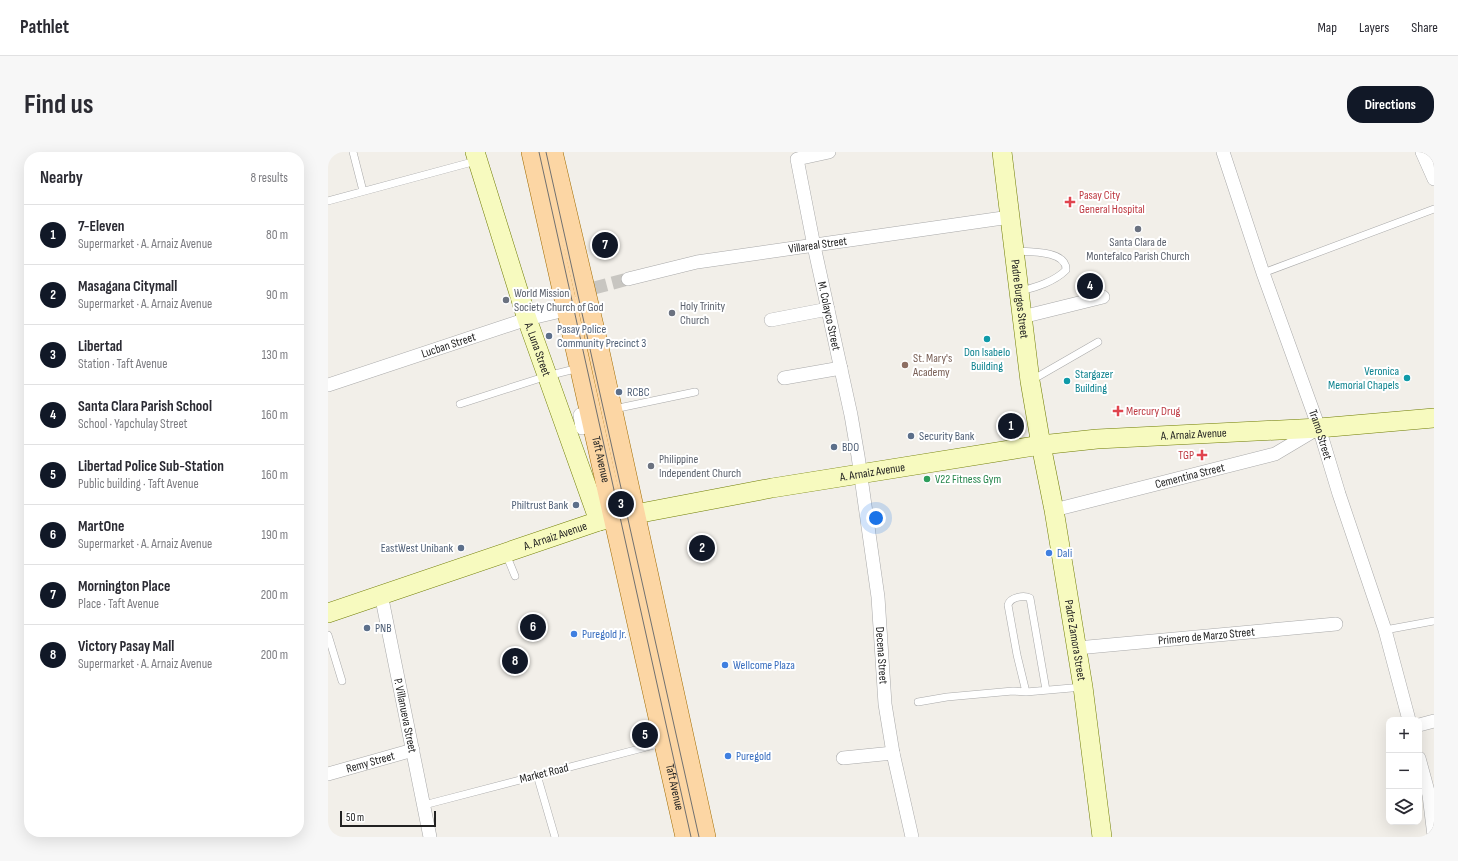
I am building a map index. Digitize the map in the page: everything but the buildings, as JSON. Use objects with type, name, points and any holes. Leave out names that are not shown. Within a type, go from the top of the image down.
[{"type":"main road","name":"Taft Avenue","points":[[532,152],[595,417],[622,438],[634,514],[705,837]]},
{"type":"main road","name":"Taft Avenue","points":[[552,152],[589,289],[595,417],[607,520],[665,743],[686,837]]},
{"type":"main road","name":"Padre Burgos Street","points":[[1002,152],[1030,382],[1041,445]]},
{"type":"main road","name":"A. Luna Street","points":[[476,156],[527,319],[547,376],[607,520]]},
{"type":"main road","name":"A. Arnaiz Avenue","points":[[328,613],[505,552],[607,520],[861,473],[1041,445],[1097,439],[1319,428],[1434,418]]},
{"type":"main road","name":"Padre Zamora Street","points":[[1041,445],[1054,510],[1077,648],[1102,837]]},
{"type":"street","name":"M. Colayco Street","points":[[829,152],[797,159],[814,246],[851,415],[861,473]]},
{"type":"street","name":"Tramo Street","points":[[1223,152],[1319,428],[1339,494],[1385,630],[1408,717]]},
{"type":"street","points":[[1422,152],[1434,179]]},
{"type":"street","name":"Villareal Street","points":[[628,279],[697,262],[1010,217]]},
{"type":"street","points":[[568,306],[589,289]]},
{"type":"street","points":[[1022,317],[1103,297]]},
{"type":"street","name":"Lucban Street","points":[[328,385],[527,319],[561,310],[568,306]]},
{"type":"street","points":[[771,320],[828,309]]},
{"type":"street","points":[[784,378],[840,368]]},
{"type":"street","name":"Cementina Street","points":[[1054,510],[1275,454],[1319,428]]},
{"type":"street","name":"Decena Street","points":[[861,473],[878,597],[885,704],[893,753],[912,837]]},
{"type":"street","name":"P. Villanueva Street","points":[[381,594],[430,837]]},
{"type":"street","name":"Primero de Marzo Street","points":[[1077,648],[1336,624]]},
{"type":"street","points":[[1422,724],[1434,721]]},
{"type":"street","name":"Remy Street","points":[[328,774],[413,750]]},
{"type":"street","points":[[843,758],[893,753]]},
{"type":"street","points":[[1422,767],[1432,795],[1434,836]]},
{"type":"lane","points":[[353,152],[363,191]]},
{"type":"lane","points":[[328,201],[476,156]]},
{"type":"lane","points":[[1264,273],[1434,208]]},
{"type":"lane","points":[[1014,251],[1042,252],[1064,261],[1066,266],[1066,270],[1060,276],[1019,292]]},
{"type":"lane","points":[[1030,382],[1098,342]]},
{"type":"lane","points":[[460,404],[547,376],[582,367]]},
{"type":"lane","points":[[595,417],[695,392]]},
{"type":"lane","points":[[505,552],[515,576]]},
{"type":"lane","points":[[1026,692],[1017,655],[1008,601],[1027,596],[1030,598],[1046,690]]},
{"type":"lane","points":[[1385,630],[1434,621]]},
{"type":"lane","points":[[328,635],[342,681]]},
{"type":"lane","points":[[918,702],[1003,692],[1026,692],[1083,687]]},
{"type":"lane","name":"Market Road","points":[[424,805],[665,743]]},
{"type":"lane","points":[[537,775],[555,837]]},
{"type":"tunnel","points":[[594,288],[628,279]]},
{"type":"tram line","points":[[539,152],[691,837]]},
{"type":"tram line","points":[[546,152],[699,837]]},
{"type":"place","name":"Pasay City General Hospital","points":[[1070,202]]},
{"type":"place","name":"Santa Clara de Montefalco Parish Church","points":[[1138,229]]},
{"type":"place","name":"Mornington Place","points":[[605,245]]},
{"type":"place","name":"Santa Clara Parish School","points":[[1090,286]]},
{"type":"place","name":"World Mission Society Church of God","points":[[506,300]]},
{"type":"place","name":"Holy Trinity Church","points":[[672,313]]},
{"type":"place","name":"Pasay Police Community Precinct 3","points":[[549,336]]},
{"type":"place","name":"Don Isabelo Building","points":[[987,339]]},
{"type":"place","name":"St. Mary's Academy","points":[[905,365]]},
{"type":"place","name":"Veronica Memorial Chapels","points":[[1407,378]]},
{"type":"place","name":"Stargazer Building","points":[[1067,381]]},
{"type":"place","name":"RCBC","points":[[619,392]]},
{"type":"place","name":"Mercury Drug","points":[[1118,411]]},
{"type":"place","name":"7-Eleven","points":[[1011,426]]},
{"type":"place","name":"Security Bank","points":[[911,436]]},
{"type":"place","name":"BDO","points":[[834,447]]},
{"type":"place","name":"TGP","points":[[1202,455]]},
{"type":"place","name":"Philippine Independent Church","points":[[651,466]]},
{"type":"place","name":"V22 Fitness Gym","points":[[927,479]]},
{"type":"place","name":"Libertad","points":[[621,504]]},
{"type":"place","name":"Philtrust Bank","points":[[576,505]]},
{"type":"place","name":"EastWest Unibank","points":[[461,548]]},
{"type":"place","name":"Masagana Citymall","points":[[702,548]]},
{"type":"place","name":"Dali","points":[[1049,553]]},
{"type":"place","name":"MartOne","points":[[533,627]]},
{"type":"place","name":"PNB","points":[[367,628]]},
{"type":"place","name":"Puregold Jr.","points":[[574,634]]},
{"type":"place","name":"Victory Pasay Mall","points":[[515,661]]},
{"type":"place","name":"Wellcome Plaza","points":[[725,665]]},
{"type":"place","name":"Libertad Police Sub-Station","points":[[645,735]]},
{"type":"place","name":"Puregold","points":[[728,756]]}]
